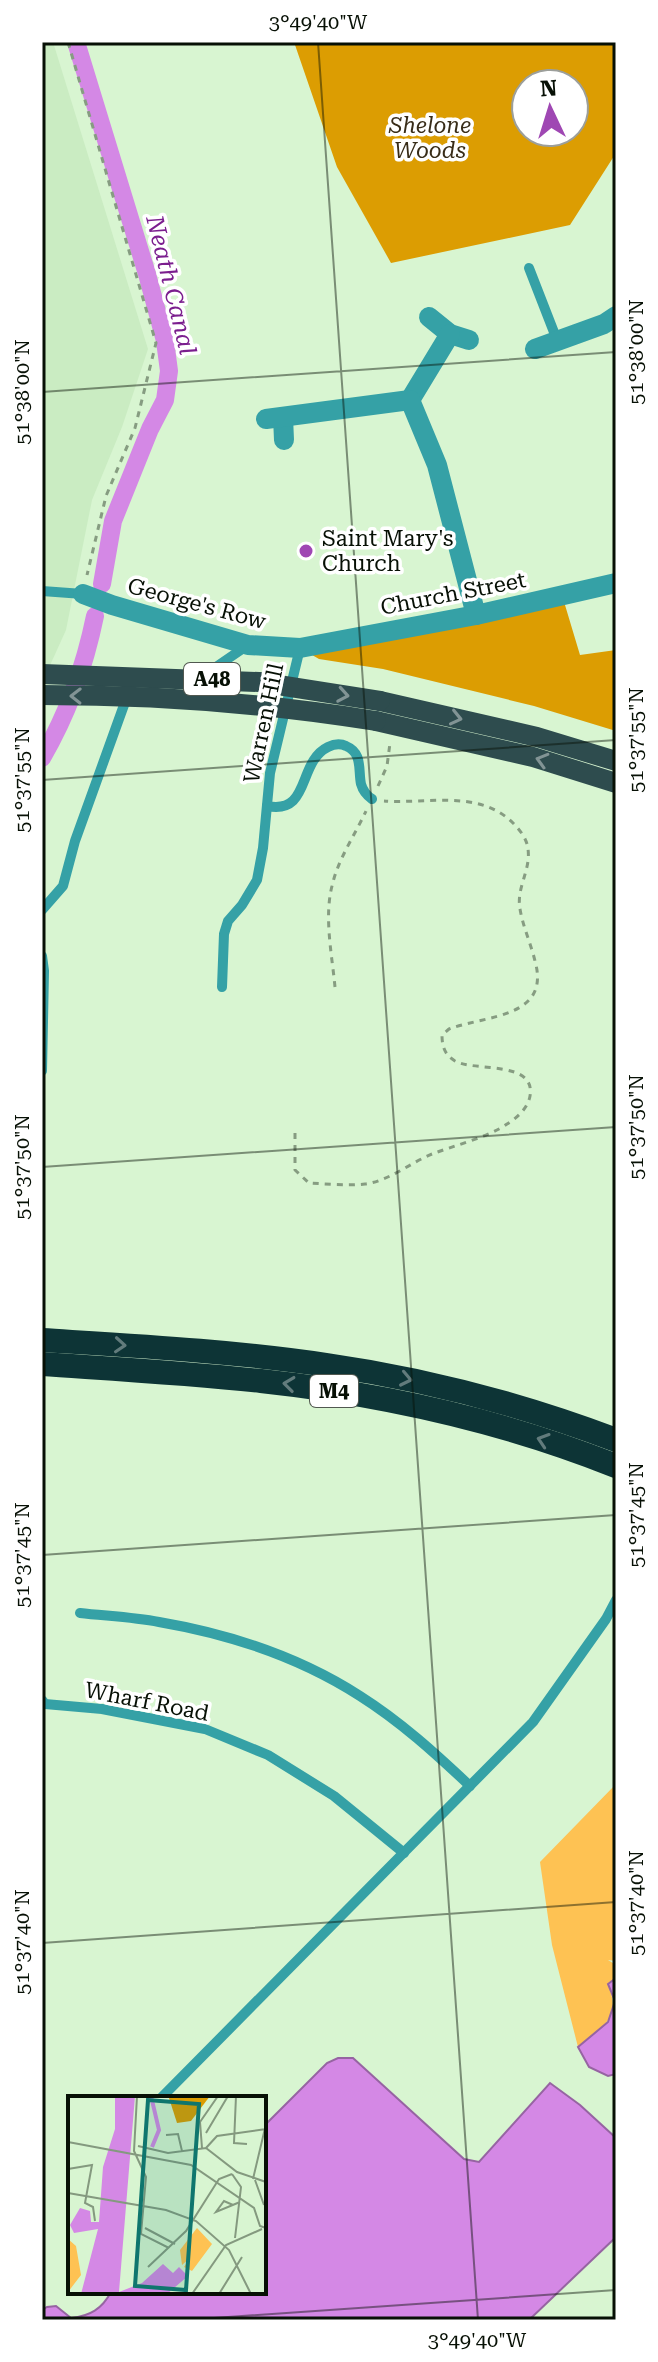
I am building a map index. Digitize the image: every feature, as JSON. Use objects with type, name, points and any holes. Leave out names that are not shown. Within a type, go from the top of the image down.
[{"type":"highway","name":"M4","points":[[42,1340],[275,1357],[390,1375],[546,1415],[616,1440]]},
{"type":"highway","name":"M4","points":[[42,1364],[261,1381],[370,1397],[496,1425],[616,1466]]},
{"type":"main road","name":"A48","points":[[42,674],[259,682],[378,711],[616,783]]},
{"type":"main road","name":"A48","points":[[42,695],[180,698],[378,711],[537,737],[616,761]]},
{"type":"street","points":[[535,349],[604,324],[616,316]]},
{"type":"street","points":[[284,440],[274,418],[410,400],[460,337],[429,317]]},
{"type":"street","points":[[410,400],[437,465],[476,615]]},
{"type":"street","name":"Church Street","points":[[300,648],[476,615],[616,583]]},
{"type":"street","name":"George's Row","points":[[83,594],[248,645],[300,648]]},
{"type":"lane","points":[[529,268],[557,340]]},
{"type":"lane","points":[[42,591],[83,594]]},
{"type":"lane","points":[[42,910],[63,886],[75,841],[124,705],[137,687],[213,669],[248,645]]},
{"type":"lane","name":"Warren Hill","points":[[222,987],[224,934],[228,921],[257,880],[270,773],[300,648]]},
{"type":"lane","points":[[267,806],[277,808],[290,805],[297,798],[317,754],[341,744],[352,749],[359,760],[361,786],[372,799]]},
{"type":"lane","points":[[42,956],[42,1071]]},
{"type":"lane","points":[[163,2096],[533,1722],[606,1619],[616,1600]]},
{"type":"lane","points":[[80,1613],[158,1621],[248,1644],[288,1659],[359,1695],[388,1715],[427,1745],[470,1786]]},
{"type":"lane","name":"Wharf Road","points":[[42,1700],[45,1704],[102,1709],[205,1729],[268,1755],[334,1796],[404,1853]]},
{"type":"path","points":[[68,42],[156,343],[135,428],[106,496],[83,594]]},
{"type":"path","points":[[335,987],[331,887],[340,860],[387,766],[390,742]]},
{"type":"path","points":[[295,1133],[295,1170],[309,1183],[364,1184],[383,1179],[430,1155],[506,1126],[524,1110],[531,1093],[523,1076],[464,1065],[453,1060],[442,1046],[442,1035],[449,1029],[515,1011],[529,1002],[538,985],[536,964],[519,907],[529,860],[528,846],[521,832],[510,820],[477,803],[449,799],[415,802],[372,799]]},
{"type":"shaded area","points":[[42,42],[53,42],[148,349],[122,427],[92,500],[66,630],[42,683]]},
{"type":"shaded area","points":[[616,1784],[616,1961],[608,1960],[616,1965],[616,1978],[608,1984],[613,2006],[608,2021],[578,2047],[552,1945],[540,1862]]},
{"type":"shaded area","points":[[616,1978],[616,2074],[608,2076],[589,2067],[578,2047],[608,2022],[615,2001],[608,1984]]},
{"type":"shaded area","points":[[338,2058],[353,2058],[464,2159],[479,2162],[550,2083],[616,2138],[616,2237],[529,2320],[42,2320],[42,2310],[47,2307],[56,2306],[71,2318],[90,2313],[104,2303],[110,2294],[266,2294],[266,2124],[327,2063]]},
{"type":"green space","name":"Shelone Woods","points":[[294,42],[616,42],[616,153],[570,225],[391,263],[337,167]]},
{"type":"green space","points":[[562,595],[580,655],[616,650],[616,731],[534,706],[383,669],[319,659],[300,648]]},
{"type":"waterway","name":"Neath Canal","points":[[76,42],[147,274],[165,341],[169,371],[165,400],[113,521],[102,584]]},
{"type":"waterway","name":"Neath Canal","points":[[42,758],[74,689],[95,616]]},
{"type":"place","name":"Saint Mary's Church","points":[[306,551]]}]
